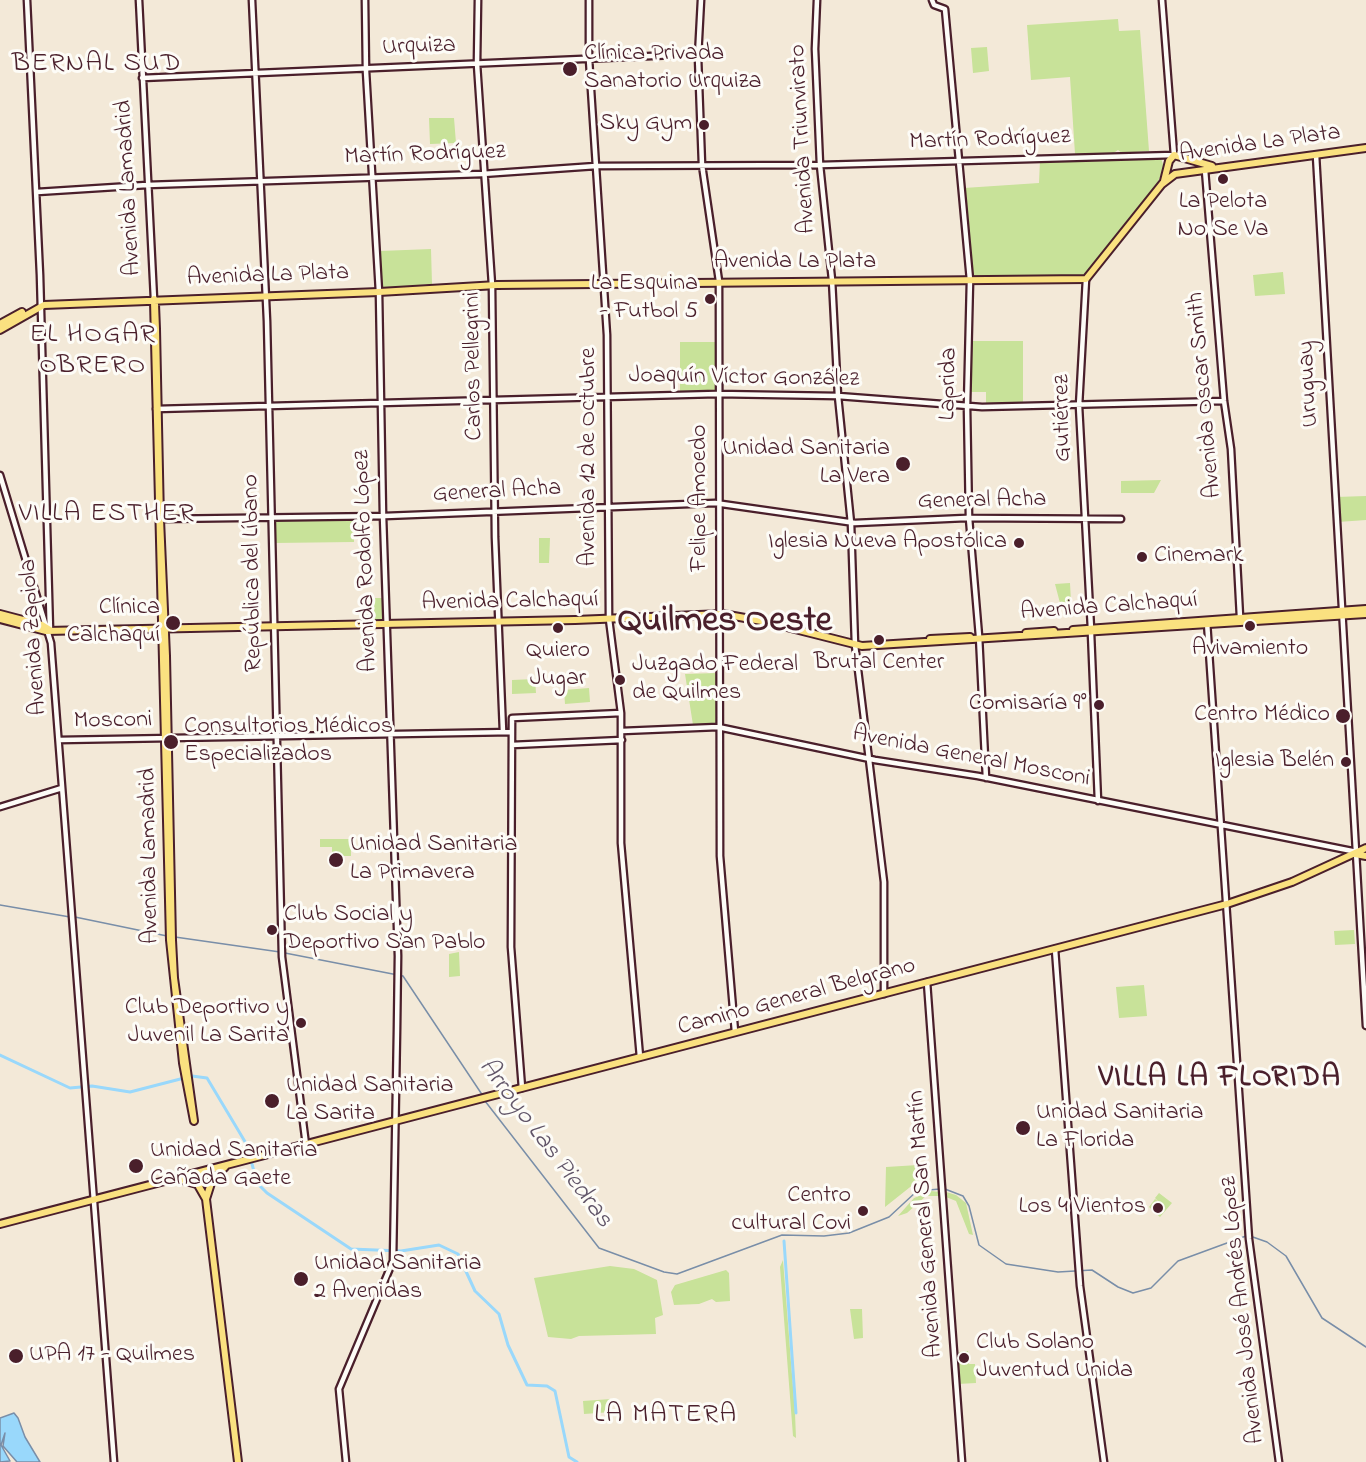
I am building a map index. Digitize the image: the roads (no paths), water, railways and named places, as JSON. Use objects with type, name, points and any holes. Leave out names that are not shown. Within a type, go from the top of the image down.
[{"type":"main road","name":"Avenida La Plata","points":[[41,304],[492,285],[1086,279],[1162,184],[1176,174],[1366,146]]},
{"type":"main road","name":"Avenida La Plata","points":[[1162,184],[1168,164],[1174,155],[1215,166],[1366,146]]},
{"type":"main road","points":[[1162,155],[1171,172],[1176,174]]},
{"type":"main road","points":[[1188,172],[1194,168],[1193,161]]},
{"type":"main road","name":"Avenida Lamadrid","points":[[154,300],[164,628]]},
{"type":"main road","points":[[1,326],[41,304]]},
{"type":"main road","name":"Avenida Lamadrid","points":[[156,409],[164,628],[172,982],[195,1121]]},
{"type":"main road","name":"Avenida Calchaquí","points":[[1207,621],[1220,623],[1341,614],[1366,609]]},
{"type":"main road","points":[[0,614],[48,629]]},
{"type":"main road","name":"Avenida Calchaquí","points":[[48,629],[498,622],[719,614],[767,622],[855,645],[1091,631],[1240,618],[1366,614]]},
{"type":"main road","points":[[1220,623],[1240,618]]},
{"type":"main road","points":[[0,619],[48,629]]},
{"type":"main road","name":"Avenida Calchaquí","points":[[1091,631],[1171,628],[1198,622]]},
{"type":"main road","name":"Camino General Belgrano","points":[[198,1173],[1227,904],[1292,882],[1366,848]]},
{"type":"main road","name":"Avenida General Mosconi","points":[[1355,853],[1366,855]]},
{"type":"main road","name":"Camino General Belgrano","points":[[212,1181],[231,1164]]},
{"type":"main road","points":[[206,1171],[212,1175],[206,1199]]},
{"type":"main road","points":[[0,1224],[198,1173]]},
{"type":"main road","points":[[198,1173],[195,1178],[206,1199],[238,1462]]},
{"type":"main road","points":[[170,1180],[185,1179],[198,1184],[212,1181]]},
{"type":"street","name":"Avenida Zapiola","points":[[27,0],[41,304],[48,629],[59,740],[113,1462]]},
{"type":"street","name":"Avenida Lamadrid","points":[[139,0],[154,300]]},
{"type":"street","name":"República del Líbano","points":[[252,0],[266,296],[282,957],[306,1145]]},
{"type":"street","name":"Avenida Rodolfo López","points":[[346,1462],[339,1389],[386,1283],[393,1250],[398,979],[382,516],[381,291],[366,69],[365,0]]},
{"type":"street","name":"Carlos Pellegrini","points":[[478,0],[477,64],[492,285],[495,511],[503,732]]},
{"type":"street","name":"Avenida 12 de Octubre","points":[[589,0],[589,59],[605,284],[609,619],[621,713],[621,843],[640,1057]]},
{"type":"street","name":"Felipe Amoedo","points":[[701,0],[698,54],[702,165],[719,281],[720,860],[735,1032]]},
{"type":"street","name":"Avenida Triunvirato","points":[[817,0],[815,49],[820,165],[832,280],[838,396],[851,523],[855,645],[884,884],[884,994]]},
{"type":"street","name":"Laprida","points":[[932,0],[933,5],[945,9],[970,280],[967,406],[969,518],[979,638],[986,778]]},
{"type":"street","points":[[1162,0],[1174,155]]},
{"type":"street","name":"Urquiza","points":[[142,78],[698,54]]},
{"type":"street","name":"Martín Rodríguez","points":[[37,192],[262,180],[485,173],[596,166],[820,165],[1174,155]]},
{"type":"street","name":"Uruguay","points":[[1316,155],[1366,1026]]},
{"type":"street","name":"Avenida Oscar Smith","points":[[1204,170],[1224,401],[1231,449],[1240,618]]},
{"type":"street","name":"Gutiérrez","points":[[1086,279],[1079,406],[1098,801]]},
{"type":"street","name":"Joaquín Víctor González","points":[[156,409],[720,394],[838,396],[967,406],[1079,406],[1224,401]]},
{"type":"street","points":[[0,475],[48,629]]},
{"type":"street","name":"General Acha","points":[[160,519],[382,516],[719,503],[851,523],[969,518],[1121,519]]},
{"type":"street","name":"Avenida José Andrés López","points":[[1207,621],[1249,1239],[1279,1462]]},
{"type":"street","points":[[503,718],[621,713]]},
{"type":"street","points":[[512,718],[511,947],[522,1088]]},
{"type":"street","name":"Avenida General Mosconi","points":[[622,731],[721,728],[870,759],[986,778],[1355,853]]},
{"type":"street","points":[[167,738],[512,732]]},
{"type":"street","name":"Mosconi","points":[[59,740],[167,738]]},
{"type":"street","points":[[512,745],[622,740]]},
{"type":"street","points":[[0,807],[62,788]]},
{"type":"street","points":[[1055,949],[1080,1271],[1104,1462]]},
{"type":"street","name":"Avenida General San Martín","points":[[927,982],[962,1462]]},
{"type":"water","points":[[14,1413],[40,1462],[17,1462],[3,1446],[5,1433],[1,1445],[10,1461],[0,1462],[0,1418]]},
{"type":"waterway","name":"Arroyo Las Piedras","points":[[0,905],[70,917]]},
{"type":"waterway","name":"Arroyo Las Piedras","points":[[75,917],[167,936]]},
{"type":"waterway","name":"Arroyo Las Piedras","points":[[175,937],[280,952]]},
{"type":"waterway","name":"Arroyo Las Piedras","points":[[285,953],[403,976],[483,1096]]},
{"type":"waterway","points":[[0,1055],[70,1088],[92,1086],[130,1092],[192,1076],[207,1078],[247,1145],[257,1183],[267,1193],[351,1249],[401,1251],[439,1245],[458,1254],[475,1291],[499,1314],[508,1345],[527,1385],[547,1386],[555,1391],[569,1457],[577,1462]]},
{"type":"waterway","name":"Arroyo Las Piedras","points":[[485,1101],[599,1248],[664,1272],[677,1274],[782,1235],[824,1236],[849,1233],[889,1217],[917,1191],[940,1189]]},
{"type":"waterway","name":"Arroyo Las Piedras","points":[[945,1189],[963,1196],[969,1206],[979,1245],[1006,1264],[1058,1272],[1092,1270],[1118,1287],[1133,1293],[1151,1288],[1178,1261],[1246,1236]]},
{"type":"waterway","name":"Arroyo Las Piedras","points":[[1250,1236],[1267,1242],[1286,1256],[1322,1318],[1366,1347]]},
{"type":"waterway","points":[[784,1241],[796,1413]]},
{"type":"place","name":"Clínica Privada Sanatorio Urquiza","points":[[570,69]]},
{"type":"place","name":"Sky Gym","points":[[704,125]]},
{"type":"place","name":"La Pelota No Se Va","points":[[1223,179]]},
{"type":"place","name":"La Esquina - Futbol 5","points":[[710,299]]},
{"type":"place","name":"Unidad Sanitaria La Vera","points":[[903,464]]},
{"type":"place","name":"Iglesia Nueva Apostólica","points":[[1019,543]]},
{"type":"place","name":"Cinemark","points":[[1142,557]]},
{"type":"place","name":"Clínica Calchaquí","points":[[173,623]]},
{"type":"place","name":"Avivamiento","points":[[1250,626]]},
{"type":"place","name":"Quiero Jugar","points":[[558,628]]},
{"type":"place","name":"Brutal Center","points":[[879,640]]},
{"type":"place","name":"Juzgado Federal de Quilmes","points":[[620,680]]},
{"type":"place","name":"Comisaría 9°","points":[[1099,705]]},
{"type":"place","name":"Centro Médico","points":[[1343,716]]},
{"type":"place","name":"Consultorios Médicos Especializados","points":[[171,742]]},
{"type":"place","name":"Iglesia Belén","points":[[1346,762]]},
{"type":"place","name":"Unidad Sanitaria La Primavera","points":[[336,860]]},
{"type":"place","name":"Club Social y Deportivo San Pablo","points":[[272,930]]},
{"type":"place","name":"Club Deportivo y Juvenil La Sarita","points":[[301,1023]]},
{"type":"place","name":"Unidad Sanitaria La Sarita","points":[[272,1101]]},
{"type":"place","name":"Unidad Sanitaria La Florida","points":[[1023,1128]]},
{"type":"place","name":"Unidad Sanitaria Cañada Gaete","points":[[136,1166]]},
{"type":"place","name":"Los 4 Vientos","points":[[1158,1208]]},
{"type":"place","name":"Centro cultural Covi","points":[[863,1211]]},
{"type":"place","name":"Unidad Sanitaria 2 Avenidas","points":[[301,1279]]},
{"type":"place","name":"UPA 17 - Quilmes","points":[[16,1356]]},
{"type":"place","name":"Club Solano Juventud Unida","points":[[964,1358]]},
{"type":"district","name":"BERNAL SUD","points":[[97,66]]},
{"type":"district","name":"EL HOGAR OBRERO","points":[[93,352]]},
{"type":"district","name":"VILLA ESTHER","points":[[107,516]]},
{"type":"district","name":"Quilmes Oeste","points":[[725,624]]},
{"type":"district","name":"VILLA LA FLORIDA","points":[[1220,1080]]},
{"type":"district","name":"LA MATERA","points":[[666,1417]]}]
